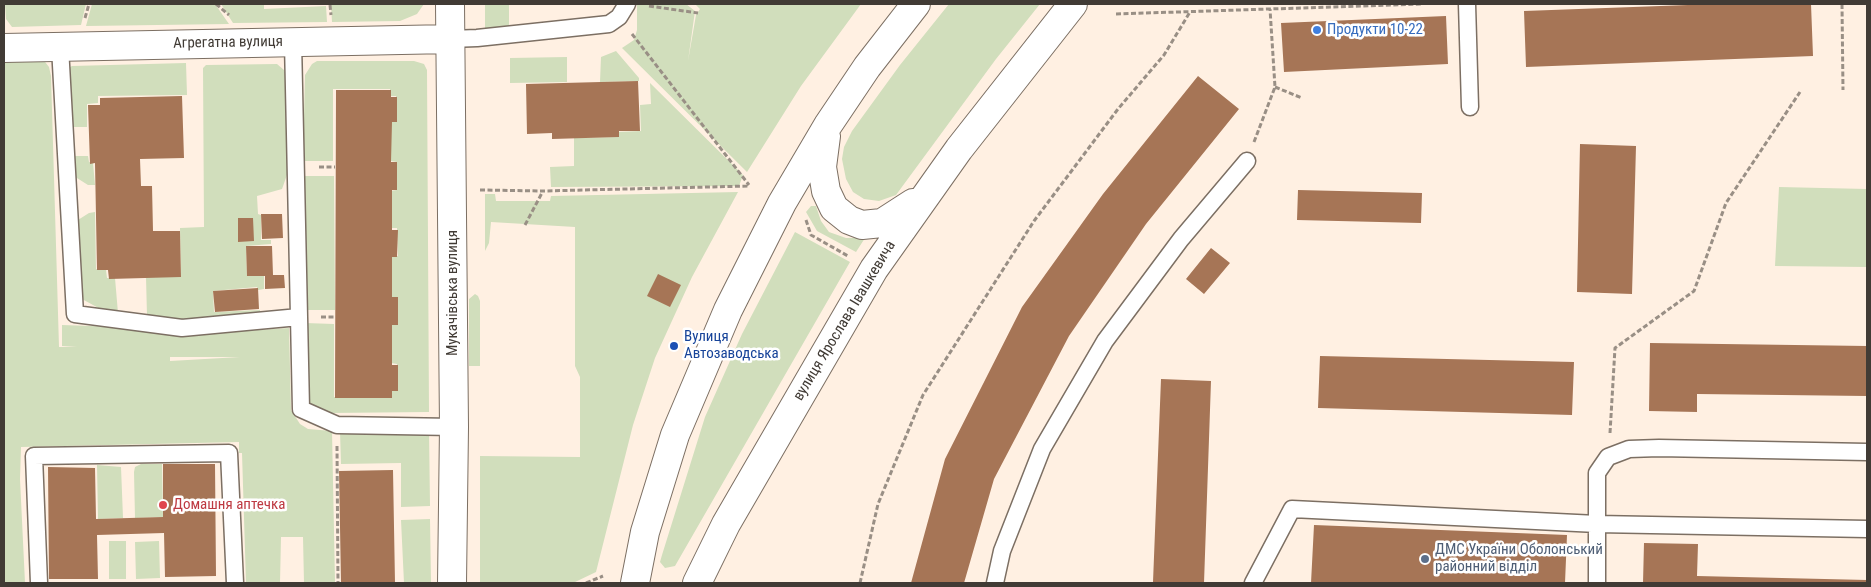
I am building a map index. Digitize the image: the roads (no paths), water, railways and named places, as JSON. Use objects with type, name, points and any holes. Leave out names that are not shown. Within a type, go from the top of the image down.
[{"type":"main road","name":"Мукачівська вулиця","points":[[450,4],[452,39],[454,427],[452,583]]},
{"type":"main road","points":[[635,583],[645,532],[672,444],[728,310],[782,203],[828,125],[867,67],[916,4]]},
{"type":"main road","name":"вулиця Ярослава Івашкевича","points":[[698,583],[726,524],[869,277],[926,194],[1073,4]]},
{"type":"main road","name":"Агрегатна вулиця","points":[[4,48],[452,39]]},
{"type":"main road","points":[[828,125],[822,167],[826,191],[834,208],[849,220],[862,224],[882,223],[926,194]]},
{"type":"lane","points":[[1467,4],[1470,107]]},
{"type":"lane","points":[[452,39],[609,24],[628,8]]},
{"type":"lane","points":[[293,42],[301,409],[337,425],[454,427]]},
{"type":"lane","points":[[60,47],[75,314],[182,328],[299,317]]},
{"type":"lane","points":[[994,583],[1002,551],[1042,449],[1105,341],[1181,239],[1247,161]]},
{"type":"lane","points":[[1597,583],[1597,474],[1608,457],[1629,449],[1658,448],[1867,452]]},
{"type":"lane","points":[[38,583],[34,456],[229,453],[235,583]]},
{"type":"lane","points":[[1253,583],[1292,509],[1597,524],[1867,529]]},
{"type":"place","name":"Продукти 10-22","points":[[1317,30]]},
{"type":"place","name":"Вулиця Автозаводська","points":[[674,346]]},
{"type":"place","name":"Домашня аптечка","points":[[163,505]]},
{"type":"place","name":"ДМС України Оболонський районний відділ","points":[[1425,559]]}]
